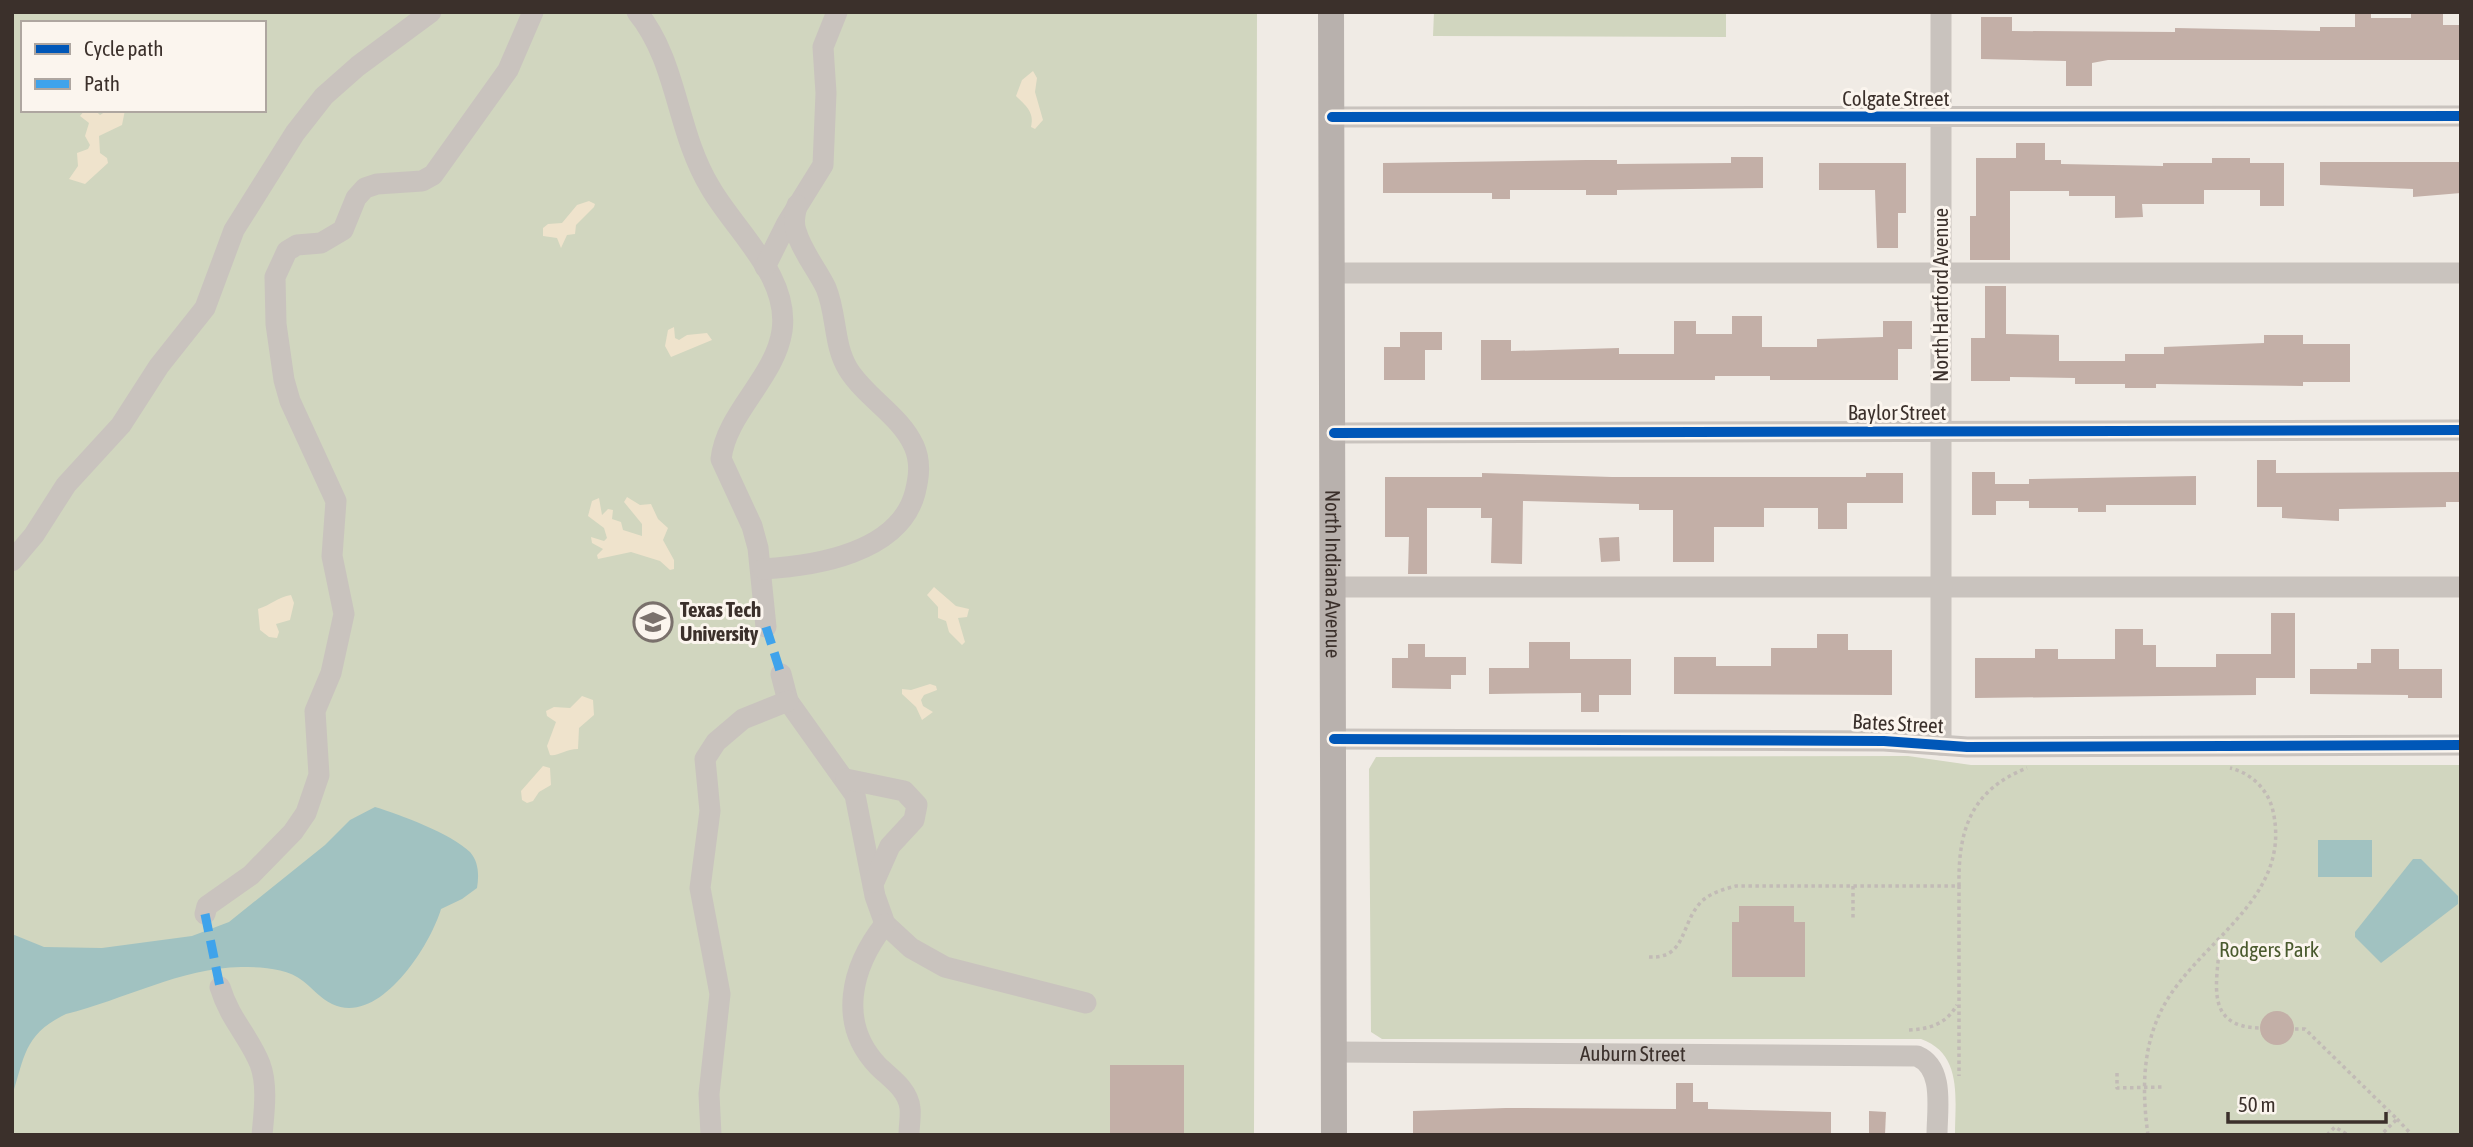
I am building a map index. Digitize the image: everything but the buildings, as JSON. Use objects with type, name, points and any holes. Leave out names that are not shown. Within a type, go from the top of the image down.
[{"type":"main road","name":"North Indiana Avenue","points":[[1331,12],[1335,1135]]},
{"type":"street","points":[[12,561],[34,535],[65,485],[121,425],[159,366],[205,308],[234,230],[295,133],[324,96],[358,66],[431,12]]},
{"type":"street","points":[[205,915],[207,906],[251,875],[271,856],[306,813],[319,775],[315,711],[331,673],[344,614],[331,556],[337,516],[333,491],[290,401],[282,369],[275,277],[280,261],[297,245],[321,243],[335,238],[343,230],[356,198],[365,188],[377,184],[422,181],[433,175],[508,70],[533,12]]},
{"type":"street","points":[[638,12],[661,48],[681,122],[698,165],[710,188],[765,267],[780,296],[780,338],[726,440],[720,459],[752,526],[763,569],[766,627]]},
{"type":"street","points":[[765,267],[797,205],[823,165],[826,93],[823,47],[837,12]]},
{"type":"street","name":"North Hartford Avenue","points":[[1941,12],[1941,745]]},
{"type":"street","name":"Colgate Street","points":[[1332,117],[2461,116]]},
{"type":"street","points":[[763,569],[800,567],[825,561],[876,540],[892,530],[904,515],[919,478],[918,460],[905,431],[867,393],[841,357],[827,289],[797,235],[794,223],[797,205]]},
{"type":"street","points":[[1333,273],[2461,273]]},
{"type":"street","name":"Baylor Street","points":[[1334,433],[2461,430]]},
{"type":"street","points":[[1334,587],[2461,587]]},
{"type":"street","points":[[780,674],[788,701],[846,779],[860,809],[877,909],[885,924],[911,948],[945,967],[1086,1003]]},
{"type":"street","points":[[711,1135],[711,1071],[720,994],[700,888],[710,810],[705,759],[716,742],[743,719],[788,701]]},
{"type":"street","name":"Bates Street","points":[[1334,739],[1884,741],[1941,745],[2461,745]]},
{"type":"street","points":[[846,779],[904,790],[917,804],[914,820],[890,846],[873,884]]},
{"type":"street","points":[[885,924],[875,937],[855,980],[852,1017],[866,1051],[905,1093],[910,1107],[909,1135]]},
{"type":"street","points":[[220,987],[228,1012],[261,1066],[264,1102],[262,1135]]},
{"type":"street","name":"Auburn Street","points":[[1335,1052],[1917,1056],[1929,1063],[1937,1084],[1937,1135]]},
{"type":"path","points":[[2148,1135],[2143,1087],[2150,1042],[2161,1010],[2190,967],[2220,939],[2258,893],[2269,863],[2275,825],[2272,805],[2262,787],[2247,775],[2224,767]]},
{"type":"path","points":[[1959,1076],[1959,848],[1972,811],[2008,775],[2029,768]]},
{"type":"path","points":[[1649,957],[1665,957],[1682,944],[1688,923],[1702,901],[1736,886],[1959,886]]},
{"type":"path","points":[[1853,886],[1853,920]]},
{"type":"path","points":[[2220,939],[2217,997],[2221,1013],[2235,1026],[2260,1028]]},
{"type":"path","points":[[1909,1030],[1931,1028],[1939,1024],[1959,1002]]},
{"type":"path","points":[[2295,1029],[2305,1029],[2412,1135]]},
{"type":"path","points":[[2117,1073],[2118,1088],[2163,1087]]},
{"type":"path","points":[[2356,1135],[2379,1135],[2397,1119]]},
{"type":"path","points":[[2327,1135],[2334,1127],[2348,1135]]},
{"type":"green space","name":"Texas Tech University","points":[[12,12],[1257,12],[1254,1135],[12,1135]]},
{"type":"green space","points":[[1434,12],[1726,12],[1726,37],[1433,36]]},
{"type":"green space","name":"Rodgers Park","points":[[1908,756],[1971,765],[2461,765],[2461,1135],[1955,1135],[1954,1079],[1950,1066],[1935,1046],[1921,1039],[1382,1039],[1371,1032],[1369,769],[1376,757]]},
{"type":"sand","points":[[1033,71],[1037,78],[1035,92],[1043,120],[1035,129],[1031,127],[1032,117],[1028,109],[1016,96],[1022,80]]},
{"type":"sand","points":[[83,112],[97,112],[100,115],[105,112],[125,112],[122,125],[99,136],[100,153],[107,158],[108,163],[85,184],[69,179],[78,166],[77,153],[88,149],[90,145],[85,136],[89,123],[80,116]]},
{"type":"sand","points":[[589,201],[595,204],[594,207],[576,225],[575,234],[567,235],[561,248],[557,238],[543,236],[543,228],[548,224],[562,223],[577,205]]},
{"type":"sand","points":[[674,327],[675,338],[679,340],[687,335],[707,333],[712,340],[671,357],[665,346],[668,330]]},
{"type":"sand","points":[[627,497],[640,505],[651,504],[658,519],[668,528],[663,540],[674,560],[674,569],[670,570],[660,561],[631,552],[598,559],[597,555],[603,549],[592,543],[591,537],[604,541],[607,538],[604,528],[588,516],[592,501],[599,498],[602,515],[608,509],[613,510],[612,519],[621,522],[623,530],[642,536],[642,524],[624,502]]},
{"type":"sand","points":[[934,587],[956,606],[969,609],[967,617],[958,618],[965,642],[962,645],[949,632],[946,621],[938,618],[938,607],[927,595]]},
{"type":"sand","points":[[291,595],[294,603],[290,620],[276,624],[279,632],[277,638],[269,637],[260,630],[258,609]]},
{"type":"sand","points":[[930,684],[936,686],[937,690],[924,695],[921,700],[923,706],[933,712],[922,720],[916,707],[902,694],[902,689],[911,690]]},
{"type":"sand","points":[[582,696],[593,700],[594,715],[579,728],[578,749],[550,755],[547,746],[556,722],[547,716],[546,711],[554,707],[570,708]]},
{"type":"sand","points":[[543,766],[550,768],[551,785],[527,803],[522,800],[521,791]]},
{"type":"water","points":[[375,807],[425,825],[461,845],[473,856],[478,874],[477,888],[441,909],[426,943],[414,961],[384,994],[367,1004],[350,1008],[328,1002],[289,973],[257,967],[219,969],[174,979],[66,1014],[52,1022],[34,1038],[28,1048],[12,1096],[12,934],[44,947],[102,948],[192,936],[229,922],[325,845],[350,820]]},
{"type":"water","points":[[2318,840],[2372,840],[2372,877],[2318,877]]},
{"type":"water","points":[[2413,859],[2421,859],[2458,896],[2458,904],[2381,963],[2355,937],[2355,932]]},
{"type":"marked path","points":[[766,627],[781,674]]},
{"type":"marked path","points":[[205,914],[220,987]]},
{"type":"cycle path","points":[[1332,117],[2461,116]]},
{"type":"cycle path","points":[[1334,433],[2461,430]]},
{"type":"cycle path","points":[[1334,739],[1884,741],[1967,747],[2461,745]]},
{"type":"place","name":"Texas Tech University","points":[[653,622]]}]
